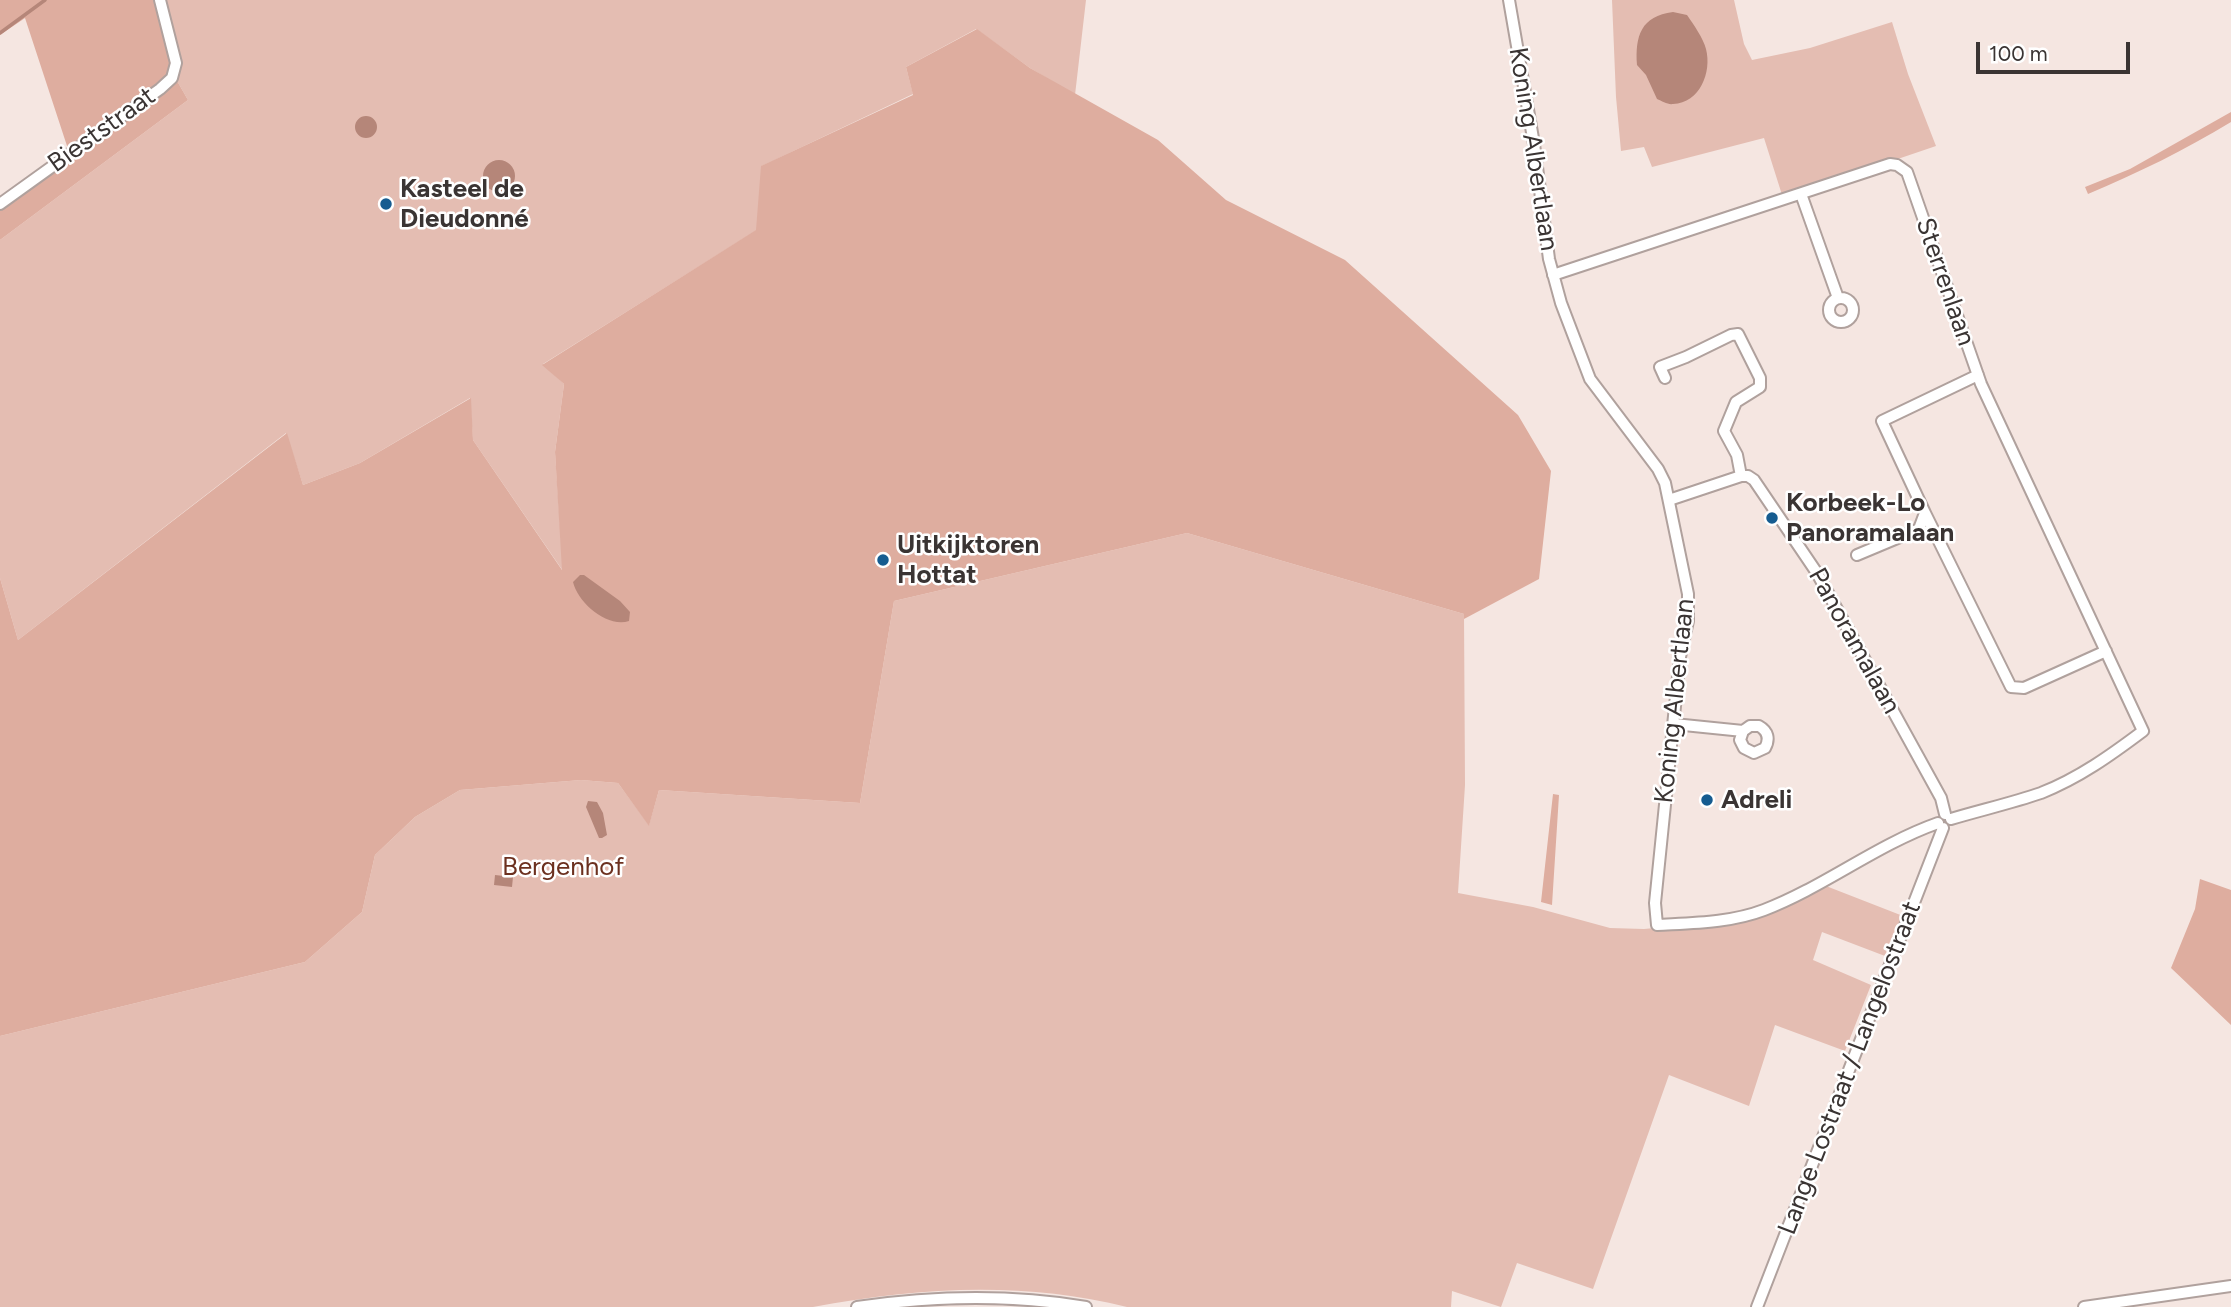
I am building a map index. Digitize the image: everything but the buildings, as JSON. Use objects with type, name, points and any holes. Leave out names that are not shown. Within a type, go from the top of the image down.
[{"type":"street","name":"Bieststraat","points":[[0,204],[172,78],[176,63],[160,0]]},
{"type":"street","name":"Koning Albertlaan","points":[[1509,0],[1534,144],[1549,259],[1565,315],[1590,379],[1658,469],[1665,483],[1688,594],[1689,608],[1680,657],[1655,903],[1657,925],[1738,918],[1763,910],[1814,887],[1895,840],[1944,821]]},
{"type":"street","name":"Sterrenlaan","points":[[1553,275],[1890,164],[1902,167],[1907,172],[1978,375],[2143,731],[2109,756],[2040,793],[1944,821]]},
{"type":"street","points":[[1801,194],[1838,298]]},
{"type":"street","points":[[1665,378],[1660,367],[1738,334],[1760,378],[1760,387],[1736,402],[1724,431],[1737,455],[1741,476],[1669,500]]},
{"type":"street","points":[[1978,375],[1882,421],[2011,687],[2024,688],[2106,651]]},
{"type":"street","name":"Panoramalaan","points":[[1741,476],[1750,476],[1758,485],[1817,573],[1941,799],[1944,821]]},
{"type":"street","points":[[1857,555],[1919,529],[1925,513]]},
{"type":"street","points":[[1919,529],[1936,537]]},
{"type":"street","points":[[1674,724],[1743,731]]},
{"type":"street","name":"Lange Lostraat / Langelostraat","points":[[1757,1307],[1944,821]]},
{"type":"street","points":[[2084,1307],[2231,1286]]},
{"type":"street","points":[[856,1307],[898,1301],[991,1298],[1037,1300],[1086,1307]]},
{"type":"green space","points":[[163,0],[1086,0],[1075,95],[1030,68],[976,29],[906,67],[913,94],[762,166],[757,230],[543,364],[564,384],[555,452],[563,571],[473,440],[470,398],[360,463],[303,485],[286,433],[18,640],[0,578],[0,240],[188,100],[176,79]]},
{"type":"green space","points":[[1612,0],[1734,0],[1744,44],[1752,60],[1810,48],[1892,22],[1908,74],[1936,146],[1783,198],[1764,138],[1652,167],[1644,147],[1621,151]]},
{"type":"green space","name":"Bergenhof","points":[[1187,533],[1464,614],[1465,785],[1458,893],[1533,907],[1610,928],[1644,929],[1739,920],[1764,913],[1826,886],[1903,916],[1885,956],[1822,932],[1813,960],[1871,985],[1845,1051],[1775,1025],[1749,1106],[1669,1075],[1593,1289],[1517,1263],[1501,1307],[1452,1291],[1451,1307],[1127,1307],[1049,1293],[970,1290],[891,1295],[813,1307],[0,1307],[0,1036],[305,962],[362,912],[375,855],[415,817],[460,790],[581,780],[618,783],[649,825],[659,790],[860,803],[894,601]]},
{"type":"shaded area","points":[[0,0],[157,0],[174,66],[172,73],[69,152],[25,18],[0,35]]},
{"type":"shaded area","points":[[1673,12],[1687,15],[1695,27],[1706,49],[1707,67],[1697,92],[1682,102],[1671,104],[1657,99],[1646,75],[1637,65],[1637,45],[1647,23],[1662,14]]},
{"type":"shaded area","points":[[977,29],[1030,68],[1158,140],[1226,200],[1345,260],[1518,415],[1551,471],[1539,579],[1464,619],[1464,614],[1187,533],[894,601],[860,803],[659,790],[649,826],[618,783],[581,780],[460,790],[415,817],[375,855],[362,912],[305,962],[0,1036],[0,578],[18,640],[287,433],[303,485],[360,463],[471,398],[473,440],[562,570],[555,452],[564,384],[542,365],[756,230],[761,166],[913,95],[906,67]]},
{"type":"shaded area","points":[[176,79],[188,100],[0,240],[0,209]]},
{"type":"shaded area","points":[[2231,112],[2231,122],[2214,132],[2161,161],[2088,194],[2085,187],[2130,169]]},
{"type":"shaded area","points":[[362,116],[370,116],[377,123],[377,131],[370,138],[362,138],[355,131],[355,123]]},
{"type":"shaded area","points":[[499,160],[510,165],[515,176],[510,187],[499,192],[488,187],[483,176],[488,165]]},
{"type":"shaded area","points":[[580,575],[584,575],[620,601],[630,612],[629,621],[612,621],[587,605],[573,582]]},
{"type":"shaded area","points":[[1553,794],[1559,795],[1552,905],[1541,902]]},
{"type":"shaded area","points":[[588,801],[597,802],[603,813],[607,835],[602,838],[599,838],[586,807]]},
{"type":"shaded area","points":[[495,875],[513,877],[512,887],[494,885]]},
{"type":"shaded area","points":[[2200,879],[2231,890],[2231,1025],[2171,968],[2195,909]]},
{"type":"waterway","points":[[0,33],[45,0]]},
{"type":"place","name":"Kasteel de Dieudonné","points":[[386,204]]},
{"type":"place","name":"Korbeek-Lo Panoramalaan","points":[[1772,518]]},
{"type":"place","name":"Uitkijktoren Hottat","points":[[883,560]]},
{"type":"place","name":"Adreli","points":[[1707,800]]}]
